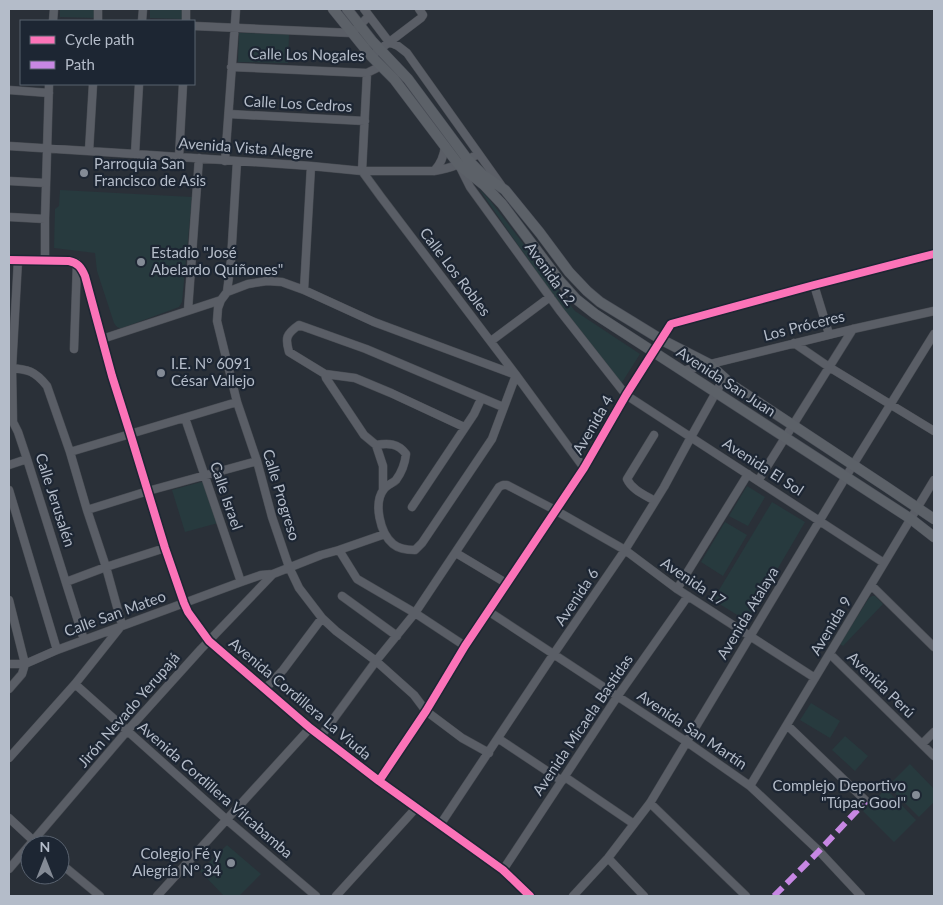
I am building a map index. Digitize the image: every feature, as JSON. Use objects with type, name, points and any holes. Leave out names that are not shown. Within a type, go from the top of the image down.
[{"type":"main road","points":[[333,9],[380,49],[408,79],[463,162]]},
{"type":"main road","points":[[347,9],[355,29],[370,56],[394,79],[445,146],[463,162]]},
{"type":"main road","name":"Avenida San Juan","points":[[463,162],[505,190],[569,272],[587,292],[600,302],[661,340],[708,364],[732,385],[934,519]]},
{"type":"main road","name":"Avenida San Juan","points":[[463,162],[502,204],[559,280],[576,299],[595,314],[911,519],[934,537]]},
{"type":"street","points":[[225,161],[236,9]]},
{"type":"street","points":[[364,9],[390,42],[407,53],[505,190]]},
{"type":"street","points":[[370,56],[421,18],[423,15],[419,9]]},
{"type":"street","points":[[195,26],[355,29],[369,16]]},
{"type":"street","name":"Calle Los Nogales","points":[[231,67],[367,73],[381,66]]},
{"type":"street","points":[[362,171],[367,73]]},
{"type":"street","points":[[45,260],[44,219],[49,85]]},
{"type":"street","points":[[88,151],[93,85]]},
{"type":"street","points":[[135,154],[139,85]]},
{"type":"street","points":[[179,157],[183,85]]},
{"type":"street","points":[[9,90],[49,93]]},
{"type":"street","name":"Calle Los Cedros","points":[[229,114],[365,121]]},
{"type":"street","name":"Avenida Vista Alegre","points":[[9,146],[362,171],[434,171],[463,162],[478,154]]},
{"type":"street","points":[[434,171],[442,160],[445,146]]},
{"type":"street","points":[[188,310],[199,158]]},
{"type":"street","name":"Calle Progreso","points":[[237,161],[231,260],[227,292],[218,308],[218,332],[272,517],[298,588],[322,618],[376,661],[414,695],[426,711],[456,734],[489,753]]},
{"type":"street","name":"Avenida 12","points":[[463,162],[470,187],[550,297],[626,395]]},
{"type":"street","points":[[304,290],[311,166]]},
{"type":"street","name":"Calle Los Robles","points":[[362,171],[491,341],[584,468]]},
{"type":"street","points":[[9,181],[45,183]]},
{"type":"street","points":[[9,217],[44,219]]},
{"type":"street","points":[[933,255],[934,263]]},
{"type":"street","name":"Avenida 4","points":[[379,781],[426,711],[465,646],[584,468],[626,395],[673,322],[933,255]]},
{"type":"street","points":[[9,260],[69,260],[77,263],[74,349]]},
{"type":"street","name":"Calle Jerusalén","points":[[18,260],[10,368],[12,427],[27,459],[84,640]]},
{"type":"street","name":"Avenida Cordillera La Viuda","points":[[77,263],[85,276],[112,376],[165,548],[188,612],[209,640],[310,728],[379,781],[503,870],[529,896]]},
{"type":"street","points":[[227,292],[248,284],[267,281],[282,282],[374,322],[516,375],[492,439],[422,543],[415,550],[404,550],[393,545],[385,534],[378,504],[384,489],[382,466],[376,445],[364,436],[325,374]]},
{"type":"street","points":[[814,285],[829,334]]},
{"type":"street","points":[[491,341],[550,297]]},
{"type":"street","points":[[102,339],[221,300]]},
{"type":"street","name":"Los Próceres","points":[[682,371],[829,334],[934,311]]},
{"type":"street","points":[[464,427],[355,378],[325,374],[290,352],[286,341],[290,332],[298,325],[366,350],[503,407]]},
{"type":"street","points":[[758,481],[853,329]]},
{"type":"street","name":"Avenida Atalaya","points":[[573,896],[608,858],[650,803],[934,334]]},
{"type":"street","points":[[794,343],[829,367],[934,431]]},
{"type":"street","points":[[9,758],[75,684],[122,625],[70,452],[47,386],[40,377],[30,371],[10,368]]},
{"type":"street","name":"Avenida 6","points":[[440,825],[626,550],[724,378]]},
{"type":"street","name":"Avenida El Sol","points":[[626,395],[884,563]]},
{"type":"street","points":[[412,507],[474,414],[481,399]]},
{"type":"street","points":[[70,452],[237,402]]},
{"type":"street","name":"Calle Israel","points":[[185,418],[240,582]]},
{"type":"street","points":[[654,435],[627,479],[635,490],[655,501]]},
{"type":"street","points":[[376,445],[385,443],[396,445],[406,454],[403,466],[396,480],[384,489]]},
{"type":"street","points":[[9,465],[27,459]]},
{"type":"street","points":[[87,510],[257,461]]},
{"type":"street","points":[[677,589],[748,474]]},
{"type":"street","name":"Avenida 9","points":[[750,786],[934,480]]},
{"type":"street","name":"Avenida 17","points":[[456,553],[499,488],[507,485],[626,550],[677,589],[816,678]]},
{"type":"street","points":[[9,490],[57,650]]},
{"type":"street","name":"Calle San Mateo","points":[[25,664],[122,625],[240,582],[261,575],[273,574],[321,554],[339,550],[385,534]]},
{"type":"street","points":[[66,582],[165,548]]},
{"type":"street","points":[[339,550],[357,579],[415,613],[465,646]]},
{"type":"street","points":[[321,736],[376,661],[415,613],[456,553],[506,584]]},
{"type":"street","name":"Jirón Nevado Yerupajá","points":[[42,835],[127,731],[209,640],[273,574]]},
{"type":"street","points":[[871,585],[934,647]]},
{"type":"street","points":[[342,596],[397,636]]},
{"type":"street","name":"Avenida Micaela Bastidas","points":[[503,870],[617,697],[688,596]]},
{"type":"street","points":[[9,600],[25,664],[22,674],[9,690]]},
{"type":"street","name":"Avenida San Martín","points":[[488,611],[687,742],[750,786],[819,851],[862,896]]},
{"type":"street","points":[[265,689],[283,670],[322,618]]},
{"type":"street","name":"Avenida Perú","points":[[830,654],[934,756]]},
{"type":"street","points":[[9,664],[25,664]]},
{"type":"street","name":"Avenida Cordillera Vilcabamba","points":[[75,684],[227,820],[316,896]]},
{"type":"street","points":[[787,725],[866,801]]},
{"type":"street","points":[[157,896],[310,728]]},
{"type":"street","points":[[922,744],[934,732]]},
{"type":"street","points":[[499,739],[634,824]]},
{"type":"street","points":[[650,803],[746,896]]},
{"type":"street","points":[[336,896],[416,808]]},
{"type":"street","points":[[9,818],[27,835]]},
{"type":"street","name":"Jirón Nevado Yerupajá","points":[[9,869],[20,858]]},
{"type":"street","points":[[608,858],[644,896]]},
{"type":"street","points":[[70,871],[100,896]]},
{"type":"green space","points":[[60,9],[95,9],[95,18],[60,17]]},
{"type":"green space","points":[[150,9],[184,9],[183,19],[150,18]]},
{"type":"green space","points":[[239,33],[289,34],[288,63],[238,62]]},
{"type":"green space","points":[[479,189],[489,199],[575,311],[640,354],[621,384],[557,301]]},
{"type":"green space","name":"Estadio \"José Abelardo Quiñones\"","points":[[60,190],[192,197],[182,302],[179,307],[122,328],[116,326],[97,271],[95,253],[54,248],[55,209],[59,206]]},
{"type":"green space","points":[[205,481],[218,523],[185,532],[172,490]]},
{"type":"green space","points":[[747,486],[765,497],[748,526],[729,516]]},
{"type":"green space","points":[[772,502],[805,522],[747,621],[713,600]]},
{"type":"green space","points":[[725,522],[747,535],[723,576],[701,562]]},
{"type":"green space","points":[[872,596],[875,596],[883,604],[843,646],[840,644]]},
{"type":"green space","points":[[811,703],[840,721],[830,738],[800,720]]},
{"type":"green space","points":[[845,736],[868,756],[855,771],[832,750]]},
{"type":"green space","name":"Complejo Deportivo \"Túpac Gool\"","points":[[910,764],[934,789],[934,802],[919,817],[888,786]]},
{"type":"green space","points":[[886,789],[916,820],[894,842],[863,811]]},
{"type":"green space","points":[[227,845],[261,874],[239,896],[224,896],[200,871]]},
{"type":"marked path","points":[[774,896],[866,801]]},
{"type":"cycle path","points":[[379,781],[426,711],[465,646],[584,468],[626,395],[671,324],[934,254]]},
{"type":"cycle path","points":[[9,260],[69,261],[77,264],[84,273],[112,376],[165,548],[188,612],[209,641],[310,728],[379,781],[503,870],[530,896]]},
{"type":"place","name":"Parroquia San Francisco de Asis","points":[[84,173]]},
{"type":"place","name":"Estadio \"José Abelardo Quiñones\"","points":[[141,262]]},
{"type":"place","name":"I.E. N° 6091 César Vallejo","points":[[161,373]]},
{"type":"place","name":"Complejo Deportivo \"Túpac Gool\"","points":[[916,795]]},
{"type":"place","name":"Colegio Fé y Alegría N° 34","points":[[231,863]]}]
